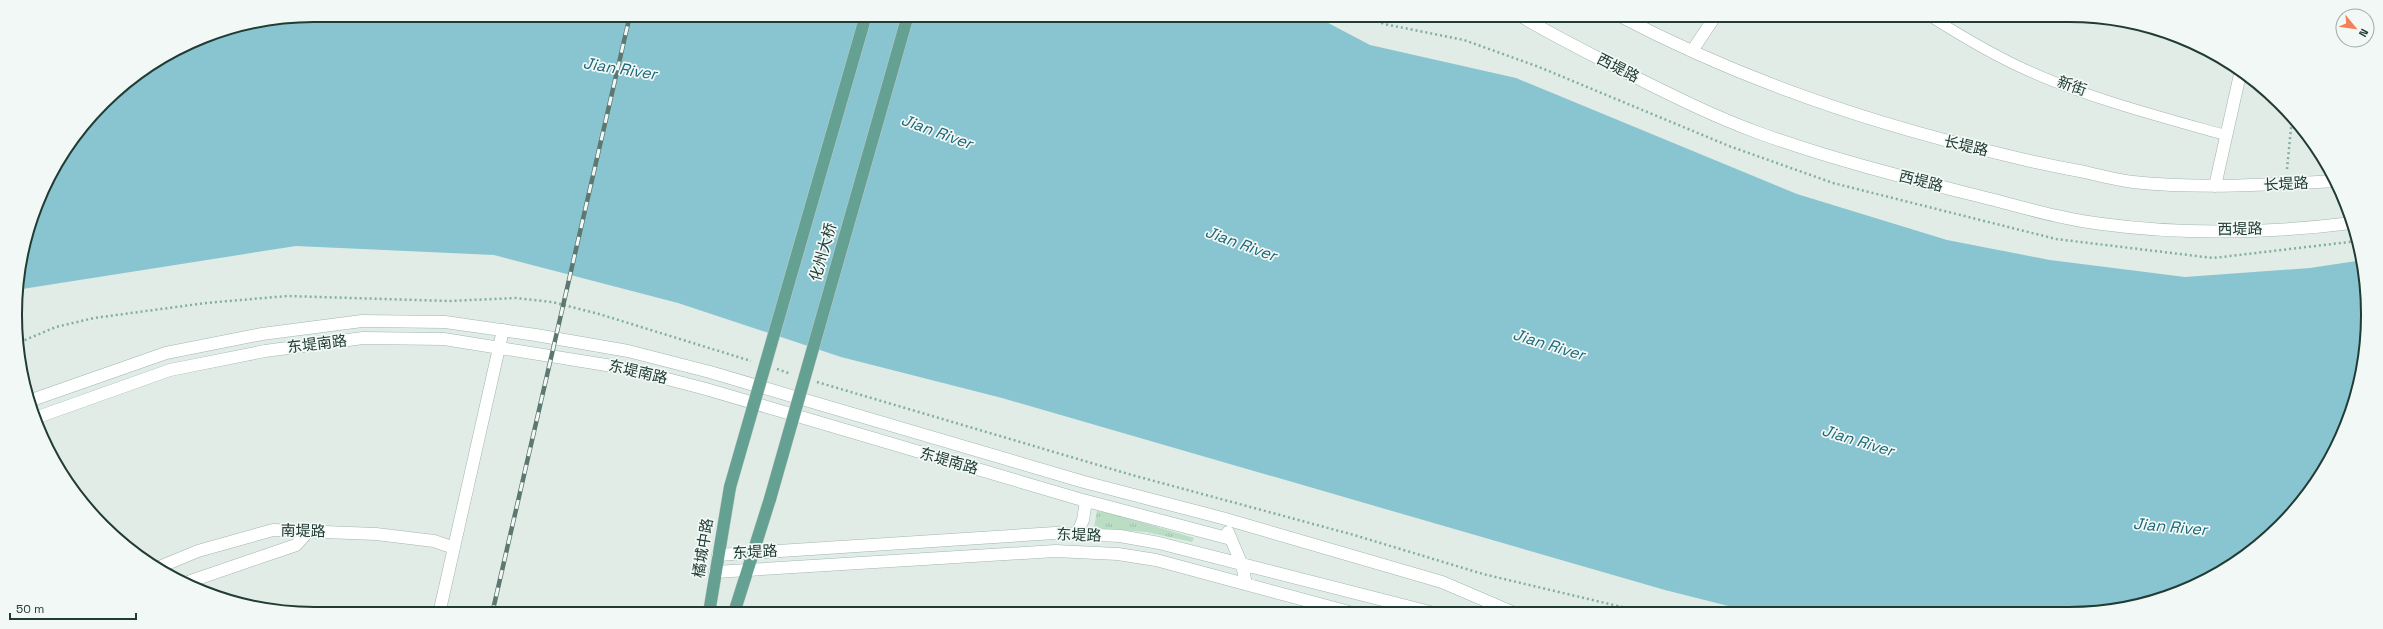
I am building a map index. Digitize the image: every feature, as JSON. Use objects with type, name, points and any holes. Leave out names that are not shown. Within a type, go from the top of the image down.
[{"type":"main road","name":"化州大桥","points":[[730,487],[864,22]]},
{"type":"main road","name":"化州大桥","points":[[753,552],[770,499],[906,22]]},
{"type":"main road","name":"西堤路","points":[[1530,22],[1550,34],[1687,102],[1756,132],[1810,150],[1933,184],[2079,220],[2132,227],[2236,230],[2346,223]]},
{"type":"main road","name":"长堤路","points":[[1632,22],[1692,51],[1767,83],[1837,109],[1937,139],[2130,182],[2215,186],[2329,181]]},
{"type":"main road","points":[[1692,51],[1711,22]]},
{"type":"main road","points":[[2215,186],[2225,135],[2239,77]]},
{"type":"main road","name":"东堤南路","points":[[35,399],[166,353],[262,334],[362,320],[445,322],[502,330],[628,351],[710,372],[1084,482],[1222,518],[1442,582],[1500,607]]},
{"type":"main road","points":[[441,607],[502,330]]},
{"type":"main road","name":"东堤南路","points":[[40,416],[170,370],[265,351],[363,338],[444,340],[499,347],[625,368],[706,389],[1086,501],[1231,539]]},
{"type":"main road","name":"橘城中路","points":[[710,607],[730,487]]},
{"type":"main road","points":[[1077,534],[1083,520],[1086,501]]},
{"type":"main road","points":[[1222,518],[1242,565],[1246,584]]},
{"type":"main road","name":"南堤路","points":[[164,565],[198,551],[274,530],[358,532],[418,538],[454,548]]},
{"type":"main road","points":[[193,580],[296,545],[309,531]]},
{"type":"main road","name":"东堤路","points":[[718,554],[1055,533],[1120,536],[1159,543],[1410,607]]},
{"type":"main road","name":"东堤路","points":[[716,572],[1055,551],[1118,554],[1156,560],[1334,607]]},
{"type":"main road","points":[[736,607],[753,552]]},
{"type":"lane","name":"新街","points":[[1938,22],[1958,35],[2021,68],[2125,105],[2225,135]]},
{"type":"path","points":[[2291,126],[2287,170],[2299,183]]},
{"type":"green space","points":[[1097,511],[1111,513],[1194,538],[1192,542],[1146,532],[1094,528]]},
{"type":"water","name":"Jian River","points":[[314,22],[1326,22],[1370,45],[1516,78],[1797,194],[1947,240],[2050,260],[2185,277],[2310,268],[2356,261],[2361,314],[2358,353],[2351,390],[2339,426],[2322,461],[2301,493],[2275,521],[2247,547],[2215,568],[2198,577],[2180,585],[2144,597],[2088,606],[1732,607],[1665,590],[1002,398],[841,357],[678,303],[494,255],[296,246],[24,289],[32,239],[44,203],[61,168],[82,136],[108,108],[136,82],[168,61],[203,44],[239,32],[257,28]]},
{"type":"railway","points":[[494,607],[628,22]]}]
